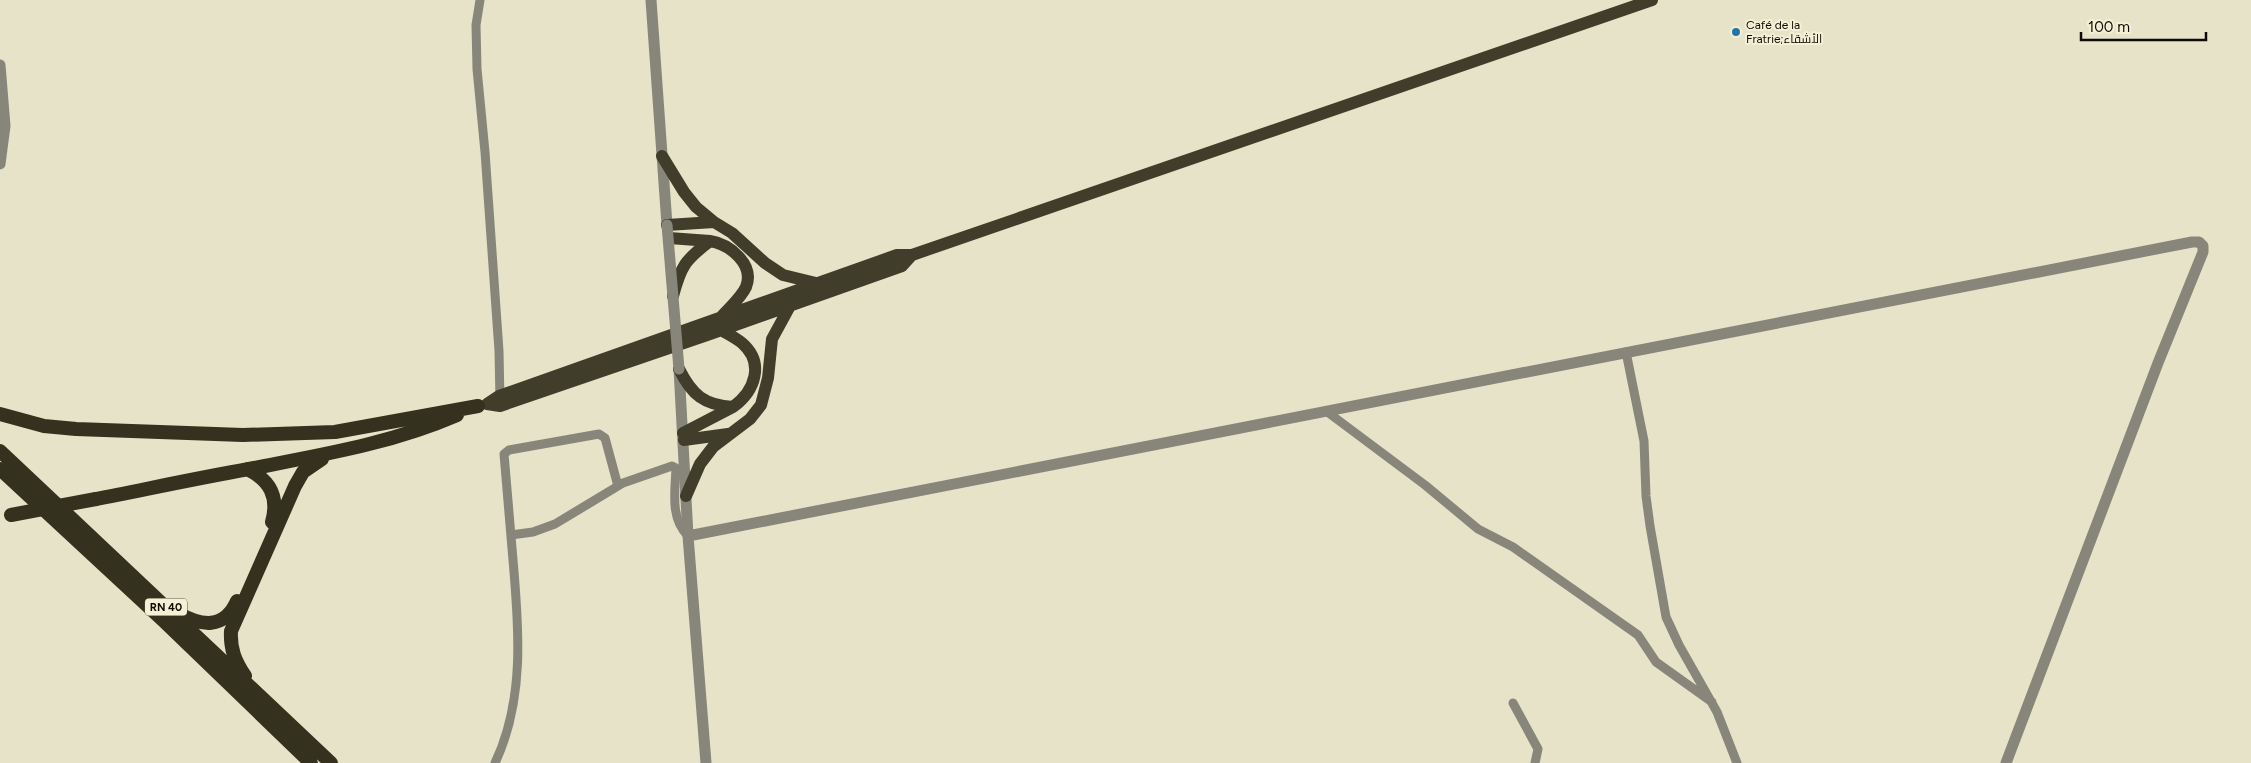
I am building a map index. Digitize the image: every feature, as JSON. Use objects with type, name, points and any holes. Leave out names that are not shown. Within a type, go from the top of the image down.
[{"type":"highway","points":[[0,414],[44,426],[76,429],[244,435],[336,432],[491,403]]},
{"type":"highway","points":[[6,516],[332,454],[429,428],[491,403]]},
{"type":"highway","name":"RN 40","points":[[0,451],[331,763]]},
{"type":"highway","points":[[256,693],[234,657],[230,645],[231,630],[303,472],[332,454]]},
{"type":"highway","name":"RN 40","points":[[0,469],[163,620],[311,763]]},
{"type":"highway","points":[[162,603],[191,620],[202,624],[216,622],[227,616],[234,609],[272,524],[275,512],[272,490],[258,475],[247,469]]},
{"type":"main road","points":[[491,403],[720,324],[897,256],[912,255],[1652,0]]},
{"type":"main road","points":[[662,156],[684,192],[696,207],[714,222],[732,233],[765,263],[783,275],[820,284]]},
{"type":"main road","points":[[667,225],[714,222]]},
{"type":"main road","points":[[668,238],[720,242],[728,246],[742,260],[747,274],[746,286],[720,324]]},
{"type":"main road","points":[[673,296],[680,270],[691,255],[710,240]]},
{"type":"main road","points":[[720,324],[790,306],[902,266],[912,255]]},
{"type":"main road","points":[[686,496],[700,464],[713,447],[750,419],[761,405],[768,378],[772,339],[790,306]]},
{"type":"main road","points":[[684,436],[734,407],[744,399],[753,385],[756,372],[752,356],[742,343],[720,324]]},
{"type":"main road","points":[[679,369],[689,387],[701,398],[716,406],[734,407]]},
{"type":"main road","points":[[684,436],[730,433]]},
{"type":"street","points":[[480,0],[476,25],[477,69],[485,152],[499,351],[491,403]]},
{"type":"street","points":[[651,0],[684,436],[688,536],[706,763]]},
{"type":"street","points":[[0,65],[5,126],[0,164]]},
{"type":"street","points":[[688,536],[2199,242],[2203,246],[2203,252],[2158,363],[2006,763]]},
{"type":"street","points":[[1626,352],[1644,441],[1646,496],[1666,617],[1679,645],[1712,702],[1737,763]]},
{"type":"street","points":[[1326,411],[1425,485],[1478,529],[1513,547],[1638,635],[1656,662],[1712,702]]},
{"type":"street","points":[[495,763],[511,719],[517,678],[518,617],[504,454],[508,450],[602,434],[605,438],[618,486]]},
{"type":"street","points":[[511,534],[533,532],[556,524],[628,481],[675,467],[677,519],[681,528],[688,536]]},
{"type":"street","points":[[1513,703],[1538,749],[1535,763]]},
{"type":"place","name":"Café de la Fratrie;الأشقاء","points":[[1736,32]]}]
